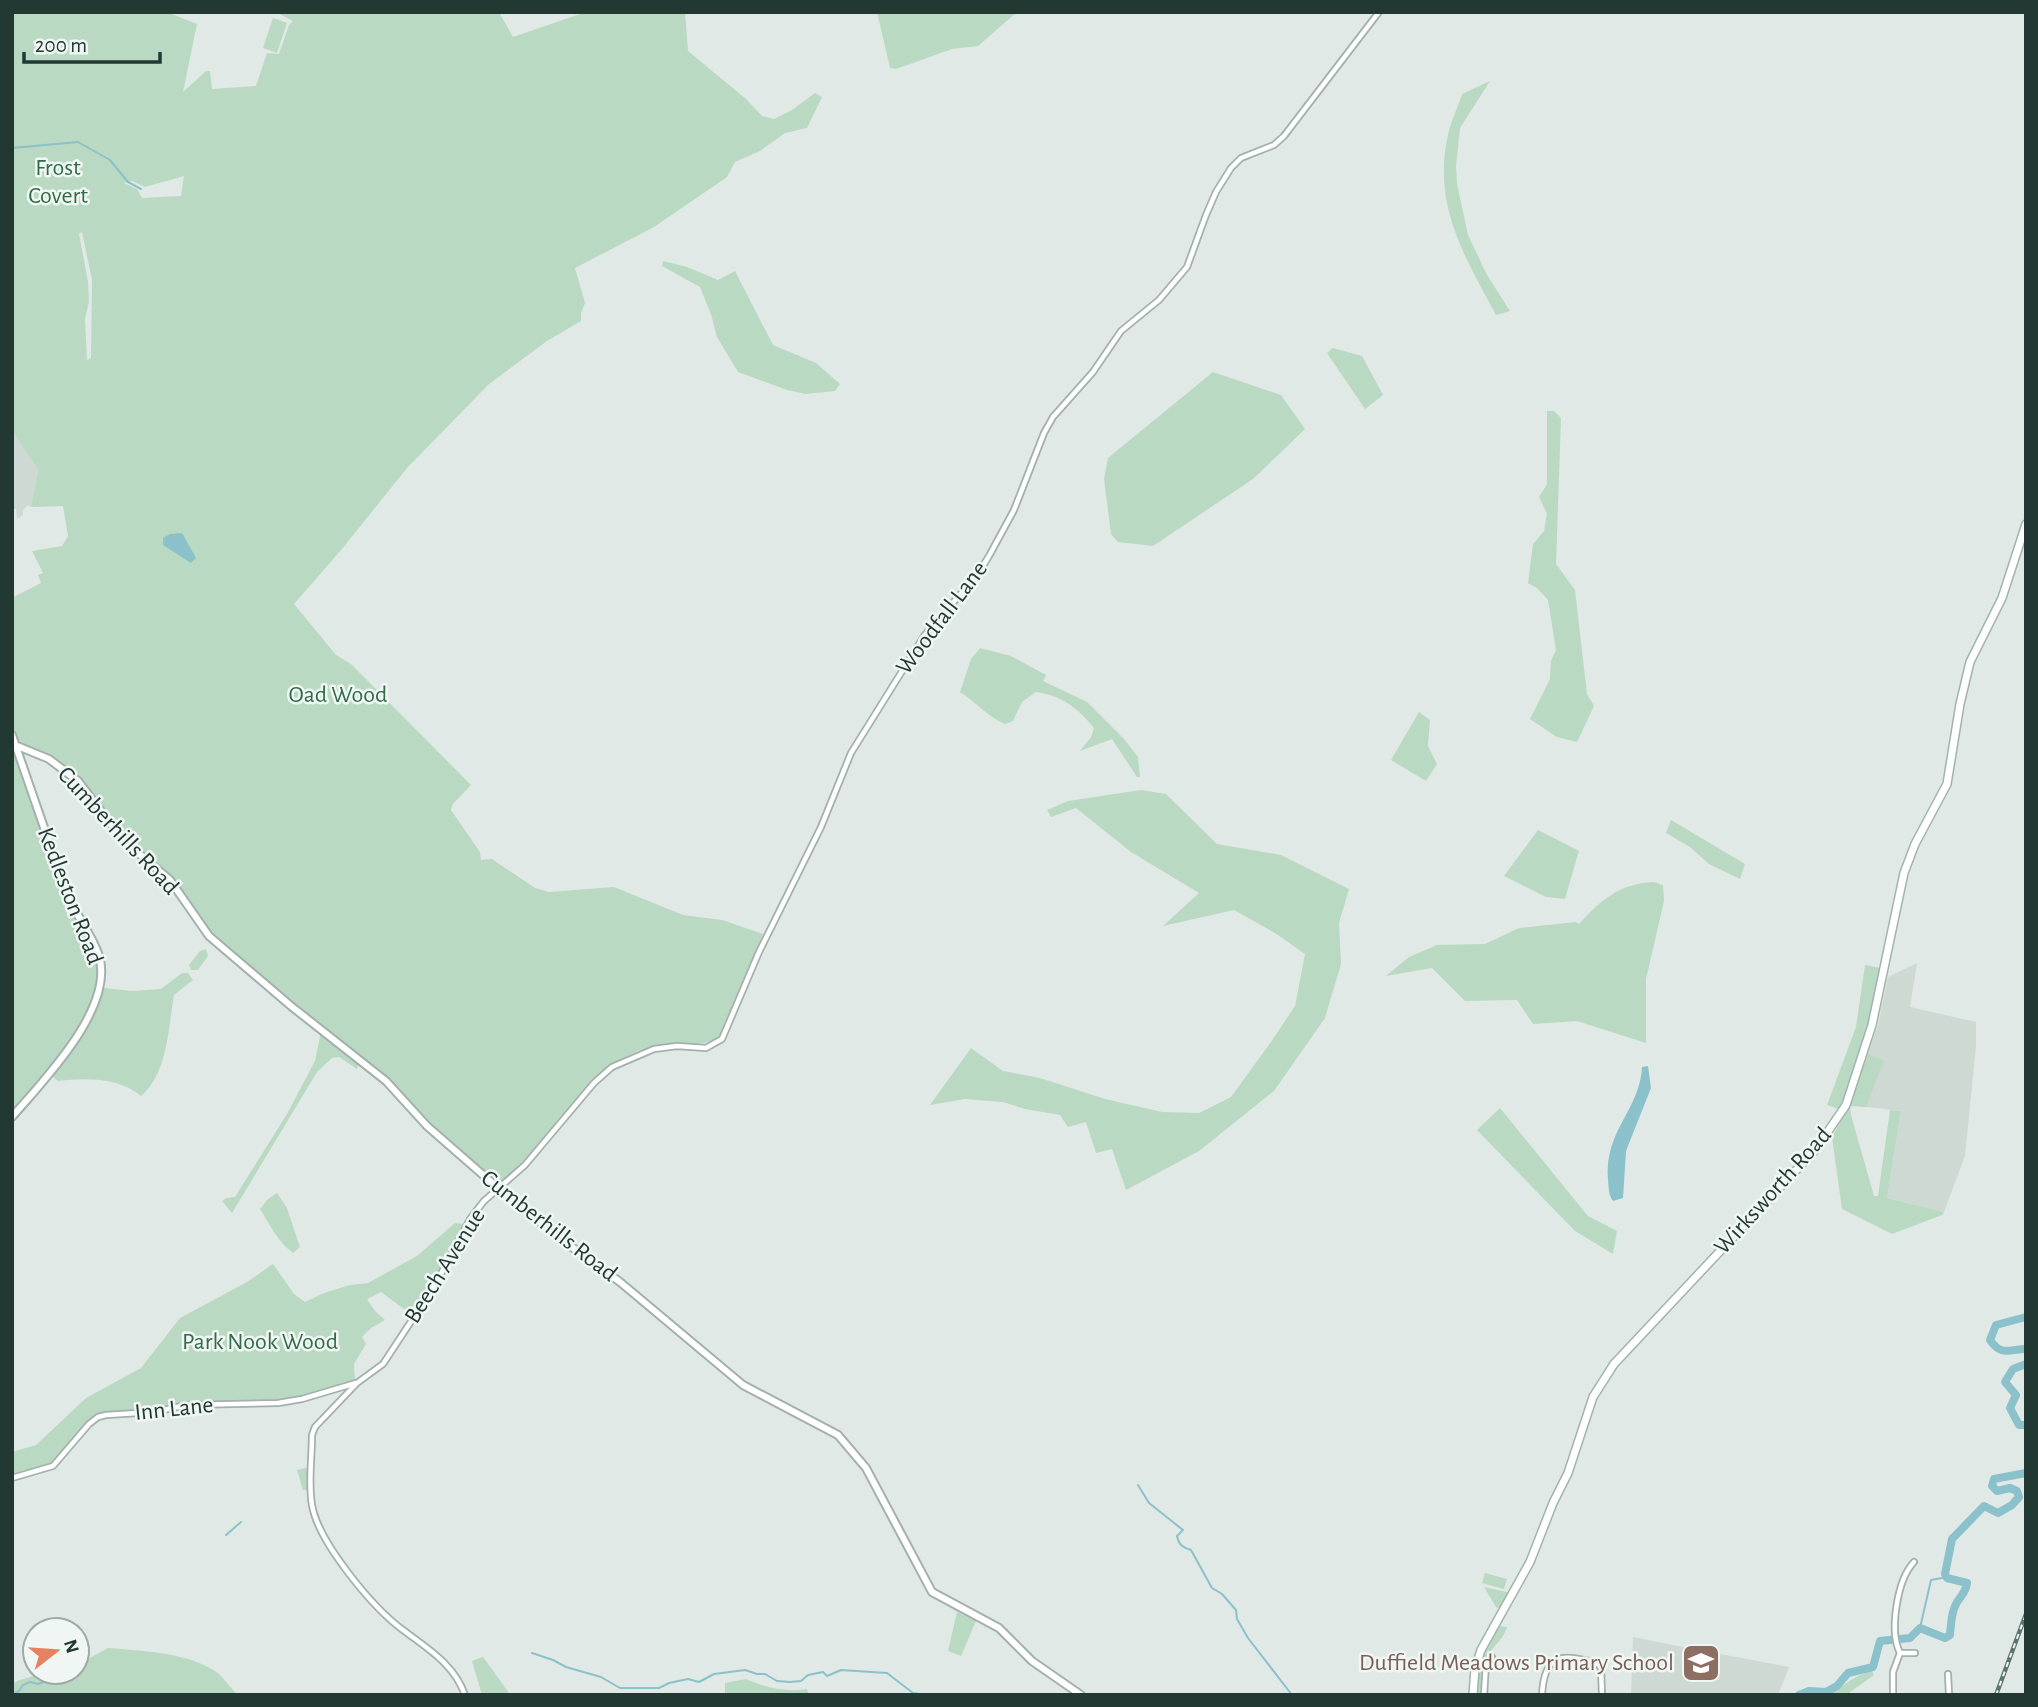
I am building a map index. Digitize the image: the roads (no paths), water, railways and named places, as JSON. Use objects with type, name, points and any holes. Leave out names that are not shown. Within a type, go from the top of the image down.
[{"type":"main road","name":"Wirksworth Road","points":[[1473,1695],[1475,1669],[1481,1650],[1531,1562],[1548,1514],[1569,1473],[1598,1387],[1621,1356],[1816,1149],[1846,1105],[1872,1025],[1905,873],[1915,844],[1947,784],[1970,662],[2002,598],[2026,524]]},
{"type":"street","name":"Woodfall Lane","points":[[498,1188],[525,1165],[594,1083],[612,1067],[635,1055],[662,1046],[706,1048],[722,1039],[760,952],[821,827],[851,753],[923,636],[984,565],[1014,510],[1044,433],[1053,417],[1093,372],[1114,339],[1159,300],[1187,267],[1216,192],[1231,167],[1241,158],[1274,145],[1284,136],[1379,12]]},
{"type":"street","name":"Kedleston Road","points":[[12,735],[67,894],[75,914],[96,949],[100,965],[98,989],[84,1025],[61,1059],[12,1117]]},
{"type":"street","name":"Cumberhills Road","points":[[15,745],[49,759],[78,781],[124,841],[170,880],[209,936],[291,1006],[386,1081],[427,1126],[498,1188],[562,1240],[620,1282],[743,1385],[838,1435],[866,1468],[932,1592],[999,1628],[1032,1661],[1081,1695]]},
{"type":"street","name":"Beech Avenue","points":[[465,1695],[448,1665],[400,1628],[361,1589],[336,1555],[314,1514],[311,1496],[312,1435],[321,1418],[357,1383],[383,1364],[438,1279],[470,1219],[498,1188]]},
{"type":"street","name":"Inn Lane","points":[[12,1478],[53,1466],[98,1417],[154,1412],[187,1405],[278,1404],[357,1383]]},
{"type":"street","points":[[1893,1695],[1893,1672],[1900,1653],[1896,1602],[1906,1571],[1914,1562]]},
{"type":"street","points":[[1900,1653],[1915,1653]]},
{"type":"street","points":[[1484,1695],[1486,1663],[1492,1657]]},
{"type":"street","points":[[1542,1695],[1545,1670],[1550,1662],[1559,1658],[1598,1664],[1601,1668],[1602,1695]]},
{"type":"street","points":[[1948,1674],[1950,1695]]},
{"type":"water","points":[[182,533],[196,558],[191,563],[163,545],[163,538]]},
{"type":"water","points":[[1648,1066],[1651,1088],[1626,1151],[1623,1198],[1613,1201],[1608,1180],[1611,1147],[1635,1096],[1642,1067]]},
{"type":"waterway","points":[[12,148],[78,142],[110,160],[128,182],[141,189]]},
{"type":"waterway","points":[[2026,1317],[1996,1325],[1990,1340],[1998,1349],[2026,1349]]},
{"type":"waterway","points":[[2026,1364],[2013,1369],[2005,1382],[2016,1395],[2010,1408],[2019,1425],[2026,1425]]},
{"type":"waterway","points":[[1799,1695],[1809,1691],[1826,1692],[1837,1686],[1848,1673],[1873,1667],[1880,1641],[1910,1638],[1920,1628],[1945,1638],[1950,1635],[1953,1611],[1967,1583],[1947,1578],[1945,1574],[1952,1539],[1984,1506],[1998,1513],[2012,1505],[2019,1497],[2017,1491],[2010,1488],[1997,1491],[1992,1486],[1994,1479],[2026,1473]]},
{"type":"waterway","points":[[1138,1485],[1149,1503],[1183,1530],[1177,1536],[1180,1544],[1191,1550],[1212,1588],[1222,1594],[1236,1610],[1237,1619],[1248,1638],[1292,1695]]},
{"type":"waterway","points":[[226,1535],[241,1522]]},
{"type":"waterway","points":[[1920,1628],[1931,1580],[1947,1577]]},
{"type":"waterway","points":[[532,1653],[601,1677],[620,1688],[659,1688],[688,1679],[699,1682],[714,1674],[745,1670],[765,1674],[777,1681],[790,1682],[801,1681],[808,1675],[823,1672],[827,1676],[841,1670],[887,1673],[913,1693],[928,1695]]},
{"type":"waterway","points":[[12,1694],[22,1686]]},
{"type":"railway","points":[[1996,1695],[2026,1614]]},
{"type":"place","name":"Duffield Meadows Primary School","points":[[1701,1663]]},
{"type":"park label","name":"Frost Covert","points":[[58,182]]},
{"type":"park label","name":"Oad Wood","points":[[338,695]]},
{"type":"park label","name":"Park Nook Wood","points":[[260,1342]]}]
